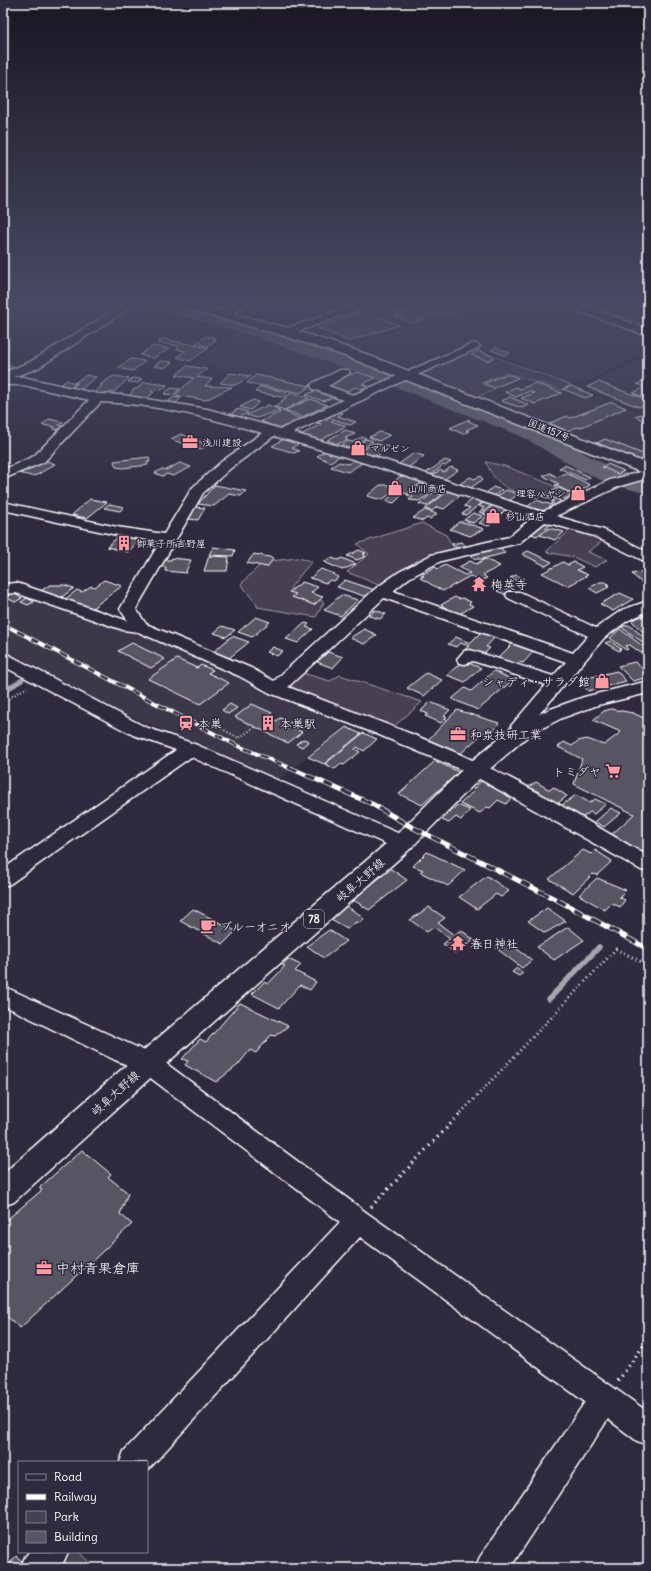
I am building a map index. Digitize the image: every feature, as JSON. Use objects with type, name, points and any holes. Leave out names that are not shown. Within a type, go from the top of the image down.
[{"type":"main road","name":"国道157号","points":[[392,375],[648,470]]},
{"type":"main road","name":"岐阜大野線","points":[[3,1193],[148,1063],[402,843],[476,769],[522,730],[555,714],[592,701],[648,687]]},
{"type":"street","points":[[339,375],[317,386],[353,400]]},
{"type":"street","points":[[140,627],[128,609],[197,491],[254,444],[272,432],[283,433],[405,375]]},
{"type":"street","points":[[3,381],[22,381],[98,398],[122,399],[207,413],[283,433],[376,461],[543,517],[599,533],[648,558]]},
{"type":"street","points":[[3,476],[39,459],[98,398]]},
{"type":"street","points":[[276,689],[381,592],[404,574],[436,558],[514,540],[543,517],[615,483],[648,474]]},
{"type":"street","points":[[3,506],[117,531],[168,539]]},
{"type":"street","points":[[3,589],[17,588],[129,626],[140,627],[245,672],[276,689],[383,730],[476,769],[511,787],[648,865]]},
{"type":"street","points":[[381,592],[576,660]]},
{"type":"street","points":[[514,595],[598,635]]},
{"type":"street","points":[[522,730],[520,726],[598,635],[612,622],[632,611],[648,606]]},
{"type":"street","points":[[465,659],[470,655],[556,684]]},
{"type":"street","points":[[3,660],[139,731],[190,749],[402,843]]},
{"type":"street","points":[[3,879],[190,749]]},
{"type":"street","points":[[3,995],[123,1053],[148,1063],[358,1221],[648,1430]]},
{"type":"street","points":[[136,1461],[358,1221]]},
{"type":"street","points":[[491,1568],[605,1398]]},
{"type":"street","points":[[36,1568],[51,1553]]},
{"type":"path","points":[[3,702],[41,679]]},
{"type":"path","points":[[209,722],[239,738],[255,727]]},
{"type":"path","points":[[358,1221],[616,949],[648,965]]},
{"type":"path","points":[[605,1398],[648,1340]]},
{"type":"shaded area","points":[[254,375],[374,375],[385,379],[371,386],[371,389],[337,405],[302,394],[243,383]]},
{"type":"shaded area","points":[[502,375],[514,375],[561,390],[571,385],[648,416],[648,464],[545,424],[574,412],[544,423],[477,397],[495,390],[481,384]]},
{"type":"shaded area","points":[[550,375],[600,375],[578,386]]},
{"type":"shaded area","points":[[605,375],[648,375],[648,413],[581,387]]},
{"type":"shaded area","points":[[15,590],[144,637],[348,723],[277,781],[176,735],[114,710],[3,654],[3,591]]},
{"type":"green space","points":[[424,375],[501,375],[481,383],[495,390],[477,397]]},
{"type":"green space","points":[[514,375],[545,375],[571,385],[561,390]]},
{"type":"green space","points":[[542,433],[584,449],[574,453],[544,438]]},
{"type":"green space","points":[[486,462],[505,466],[557,487],[538,498],[513,491],[506,488],[495,478]]},
{"type":"green space","points":[[422,523],[446,535],[455,550],[381,586],[347,572],[369,554],[357,544]]},
{"type":"green space","points":[[572,528],[604,540],[588,552],[607,560],[595,567],[573,557],[546,552]]},
{"type":"green space","points":[[297,558],[312,561],[290,588],[324,602],[316,617],[257,607],[241,584],[263,562]]},
{"type":"green space","points":[[299,672],[330,681],[340,675],[422,702],[390,730],[284,686]]},
{"type":"green space","points":[[65,1553],[80,1553],[95,1568],[52,1568]]},
{"type":"building","points":[[86,375],[96,377],[79,391],[70,389],[78,383],[74,383]]},
{"type":"building","points":[[178,375],[199,375],[197,377],[212,379],[205,386],[232,387],[205,400],[175,395],[194,378]]},
{"type":"building","points":[[228,375],[251,376],[235,385],[220,383]]},
{"type":"building","points":[[258,375],[310,386],[301,393],[247,383]]},
{"type":"building","points":[[349,375],[367,375],[375,378],[362,384],[367,386],[361,389],[356,387],[344,392],[326,385]]},
{"type":"building","points":[[503,375],[511,375],[518,378],[494,388],[484,383]]},
{"type":"building","points":[[113,376],[129,378],[114,392],[111,392],[107,396],[93,394],[102,386],[100,385]]},
{"type":"building","points":[[132,378],[142,379],[138,383],[128,382]]},
{"type":"building","points":[[648,379],[648,399],[633,393],[645,387],[637,384]]},
{"type":"building","points":[[67,380],[76,384],[69,389],[59,386]]},
{"type":"building","points":[[144,382],[167,385],[162,390],[153,389],[151,391],[154,392],[145,401],[127,399],[134,389],[137,389]]},
{"type":"building","points":[[598,382],[648,400],[648,402],[639,407],[587,387]]},
{"type":"building","points":[[535,383],[562,393],[535,404],[521,398],[534,393],[530,391],[516,397],[505,392],[516,387],[520,389]]},
{"type":"building","points":[[571,386],[593,395],[585,398],[563,389]]},
{"type":"building","points":[[260,387],[287,392],[282,397],[255,392]]},
{"type":"building","points":[[171,388],[180,389],[173,395],[164,394]]},
{"type":"building","points":[[317,390],[334,397],[323,401],[306,395]]},
{"type":"building","points":[[293,393],[309,398],[284,410],[274,406],[283,402],[281,401],[286,398],[284,397]]},
{"type":"building","points":[[174,397],[181,398],[176,403],[168,402]]},
{"type":"building","points":[[510,397],[529,405],[522,408],[501,401]]},
{"type":"building","points":[[311,399],[327,405],[302,417],[285,410]]},
{"type":"building","points":[[253,400],[259,402],[250,410],[240,407]]},
{"type":"building","points":[[612,402],[626,408],[579,428],[577,427],[567,431],[550,423],[567,416],[570,418]]},
{"type":"building","points":[[268,405],[280,410],[257,418],[246,415]]},
{"type":"building","points":[[238,409],[248,412],[240,417],[230,414]]},
{"type":"building","points":[[283,411],[301,419],[279,429],[261,421]]},
{"type":"building","points":[[338,411],[343,413],[338,416],[356,422],[350,425],[327,417]]},
{"type":"building","points":[[641,414],[648,417],[648,423],[635,416]]},
{"type":"building","points":[[49,419],[63,422],[59,425],[65,427],[60,430],[53,429],[55,427],[42,425]]},
{"type":"building","points":[[325,419],[346,426],[319,441],[301,435],[321,424],[317,423]]},
{"type":"building","points":[[469,419],[470,420],[468,421],[478,425],[466,430],[469,431],[463,434],[450,428]]},
{"type":"building","points":[[346,430],[355,434],[345,438],[348,440],[337,444],[327,440]]},
{"type":"building","points":[[380,432],[390,435],[379,441],[369,437]]},
{"type":"building","name":"浅川建設","points":[[181,434],[209,445],[198,450],[171,439]]},
{"type":"building","points":[[362,437],[366,438],[347,451],[337,448],[348,441],[353,442]]},
{"type":"building","name":"浅川建設","points":[[284,439],[298,444],[292,448],[299,451],[294,453],[272,446]]},
{"type":"building","name":"マルゼン","points":[[366,439],[373,441],[356,454],[347,451]]},
{"type":"building","points":[[605,439],[648,456],[648,460],[644,458],[640,460],[597,443]]},
{"type":"building","points":[[374,443],[389,447],[377,456],[373,454],[369,458],[357,454]]},
{"type":"building","points":[[325,451],[340,456],[330,462],[317,456]]},
{"type":"building","points":[[414,453],[424,456],[406,469],[396,466]]},
{"type":"building","points":[[149,457],[150,462],[147,462],[148,465],[123,468],[116,467],[114,461]]},
{"type":"building","points":[[44,460],[55,464],[37,475],[31,476],[19,473],[24,470],[28,471]]},
{"type":"building","points":[[354,460],[362,463],[348,472],[331,467],[339,462],[348,464]]},
{"type":"building","points":[[445,460],[451,462],[445,466],[443,465],[428,477],[423,475]]},
{"type":"building","points":[[180,463],[191,467],[173,476],[167,474],[162,476],[155,473],[162,469],[166,470]]},
{"type":"building","points":[[608,464],[624,471],[618,474],[602,467]]},
{"type":"building","points":[[565,465],[590,477],[585,480],[559,468]]},
{"type":"building","points":[[451,467],[458,470],[442,481],[430,477],[440,470],[444,472]]},
{"type":"building","points":[[550,473],[557,477],[566,473],[590,485],[575,495],[555,485],[559,484],[543,476]]},
{"type":"building","name":"山川商店","points":[[401,476],[422,482],[407,494],[395,490],[382,500],[367,496],[380,485],[389,485]]},
{"type":"building","points":[[480,476],[483,479],[468,490],[457,486],[470,477],[474,479]]},
{"type":"building","points":[[422,484],[437,489],[419,501],[409,500],[413,497],[407,495]]},
{"type":"building","points":[[215,485],[246,491],[241,496],[229,494],[214,506],[198,504]]},
{"type":"building","points":[[493,487],[502,490],[492,497],[484,495]]},
{"type":"building","points":[[559,488],[573,495],[564,499],[550,491]]},
{"type":"building","points":[[506,490],[518,494],[508,502],[495,498]]},
{"type":"building","points":[[448,491],[461,495],[444,509],[437,507],[432,511],[425,509]]},
{"type":"building","points":[[395,492],[403,494],[394,503],[386,501]]},
{"type":"building","points":[[434,492],[442,495],[427,506],[419,504]]},
{"type":"building","points":[[545,494],[561,501],[555,505],[551,503],[554,501],[542,496]]},
{"type":"building","points":[[90,499],[107,502],[87,518],[72,515]]},
{"type":"building","points":[[473,499],[483,502],[466,515],[462,514],[470,508],[464,506]]},
{"type":"building","points":[[536,500],[552,505],[545,511],[527,507]]},
{"type":"building","points":[[484,502],[492,505],[482,513],[479,512],[484,508],[479,506]]},
{"type":"building","points":[[109,504],[124,507],[120,511],[104,508]]},
{"type":"building","name":"杉山酒店","points":[[493,505],[506,509],[489,526],[479,523],[488,515],[483,514]]},
{"type":"building","points":[[194,507],[205,508],[198,520],[188,519]]},
{"type":"building","points":[[425,510],[437,514],[430,519],[427,518],[423,521],[413,518]]},
{"type":"building","points":[[473,513],[483,516],[473,523],[464,520]]},
{"type":"building","points":[[459,522],[484,529],[470,536],[450,529]]},
{"type":"building","points":[[545,522],[551,524],[537,536],[531,534]]},
{"type":"building","points":[[549,528],[564,532],[555,540],[540,535]]},
{"type":"building","name":"御菓子所吉野屋","points":[[121,534],[141,538],[128,552],[107,547]]},
{"type":"building","points":[[176,542],[187,543],[184,547],[174,546]]},
{"type":"building","points":[[461,542],[467,547],[458,549],[452,544]]},
{"type":"building","points":[[213,547],[235,550],[233,556],[209,555]]},
{"type":"building","points":[[500,547],[505,553],[482,559],[475,559],[470,554]]},
{"type":"building","points":[[359,550],[366,553],[363,554],[366,556],[357,560],[347,556]]},
{"type":"building","points":[[528,551],[552,562],[546,566],[522,554]]},
{"type":"building","points":[[254,554],[274,558],[267,567],[247,563]]},
{"type":"building","points":[[209,556],[229,557],[227,571],[204,571]]},
{"type":"building","points":[[172,558],[191,560],[186,571],[187,573],[165,571],[166,567],[160,567],[164,560],[171,560]]},
{"type":"building","points":[[332,558],[338,560],[342,558],[356,564],[342,570],[324,562]]},
{"type":"building","points":[[485,559],[500,566],[483,575],[487,578],[480,581],[470,576],[443,591],[420,578],[424,576],[421,575],[435,567],[438,569],[445,565],[465,575],[470,573],[459,567],[470,561],[476,564]]},
{"type":"building","points":[[563,562],[568,565],[574,562],[583,567],[577,570],[588,575],[568,586],[542,573]]},
{"type":"building","points":[[321,569],[339,577],[334,581],[330,580],[326,583],[310,578]]},
{"type":"building","points":[[648,570],[648,582],[643,584],[632,574]]},
{"type":"building","points":[[516,575],[524,579],[518,582],[510,578]]},
{"type":"building","points":[[104,580],[122,586],[91,609],[64,600],[77,590],[82,592],[91,586],[95,587]]},
{"type":"building","points":[[345,580],[375,590],[367,597],[337,587]]},
{"type":"building","points":[[302,582],[318,587],[311,593],[323,597],[314,605],[292,597],[296,594],[289,592]]},
{"type":"building","points":[[600,582],[609,584],[606,585],[609,587],[597,593],[589,588]]},
{"type":"building","points":[[50,585],[64,585],[74,588],[59,599],[39,592]]},
{"type":"building","points":[[504,587],[513,592],[507,595],[497,591]]},
{"type":"building","points":[[12,593],[22,598],[15,602],[5,597]]},
{"type":"building","points":[[620,593],[633,599],[613,611],[600,604]]},
{"type":"building","points":[[341,595],[358,600],[341,616],[324,610]]},
{"type":"building","points":[[455,597],[471,602],[469,604],[473,606],[458,615],[441,605]]},
{"type":"building","points":[[27,598],[34,602],[28,605],[21,602]]},
{"type":"building","points":[[375,610],[386,614],[380,619],[369,616]]},
{"type":"building","points":[[646,615],[648,617],[648,637],[631,620]]},
{"type":"building","points":[[256,617],[270,622],[252,637],[238,632]]},
{"type":"building","points":[[305,623],[309,624],[306,627],[313,629],[298,643],[286,639]]},
{"type":"building","points":[[629,625],[648,640],[648,646],[621,627]]},
{"type":"building","points":[[222,626],[235,630],[226,637],[214,633]]},
{"type":"building","points":[[364,629],[377,635],[364,644],[350,638]]},
{"type":"building","points":[[620,629],[648,651],[641,653],[630,645],[625,646],[628,649],[626,650],[610,638]]},
{"type":"building","points":[[481,632],[495,637],[486,647],[490,648],[483,655],[465,649],[469,646],[460,643],[456,647],[448,644],[456,637],[470,643]]},
{"type":"building","points":[[232,636],[249,642],[228,659],[212,653]]},
{"type":"building","points":[[610,641],[621,649],[619,651],[605,643]]},
{"type":"building","points":[[132,643],[165,659],[151,668],[118,651]]},
{"type":"building","points":[[513,643],[535,650],[523,663],[519,662],[514,666],[496,660]]},
{"type":"building","points":[[273,647],[283,651],[277,656],[267,652]]},
{"type":"building","points":[[328,652],[343,657],[333,668],[317,662]]},
{"type":"building","points":[[177,659],[197,668],[201,665],[213,670],[208,673],[229,683],[200,704],[148,679]]},
{"type":"building","points":[[463,661],[481,668],[465,682],[447,675]]},
{"type":"building","points":[[635,662],[648,674],[648,677],[633,681],[618,666]]},
{"type":"building","points":[[494,671],[513,680],[478,710],[452,699],[465,688],[471,691]]},
{"type":"building","name":"シャディ・サラダ館","points":[[617,671],[626,681],[588,691],[579,680]]},
{"type":"building","points":[[426,673],[442,680],[424,696],[407,688]]},
{"type":"building","points":[[430,702],[450,710],[444,716],[447,717],[441,723],[425,716],[428,714],[421,711]]},
{"type":"building","points":[[230,704],[237,708],[228,714],[222,710]]},
{"type":"building","name":"本巣駅","points":[[252,704],[272,713],[267,717],[276,721],[280,718],[294,724],[291,727],[302,732],[288,743],[235,717]]},
{"type":"building","name":"トミダヤ","points":[[611,709],[633,713],[648,720],[648,855],[610,836],[634,814],[574,784],[582,759],[558,747],[564,742],[572,746],[578,741],[587,739],[604,745],[621,732],[593,720],[604,711]]},
{"type":"building","name":"和泉技研工業","points":[[457,710],[499,723],[491,735],[483,733],[457,757],[425,743]]},
{"type":"building","points":[[346,727],[361,734],[324,764],[308,757]]},
{"type":"building","points":[[363,733],[377,739],[364,751],[357,747],[355,749],[360,752],[344,765],[341,764],[335,769],[325,764]]},
{"type":"building","points":[[303,739],[309,741],[302,747],[296,744]]},
{"type":"building","points":[[435,761],[459,772],[422,805],[399,794]]},
{"type":"building","points":[[486,780],[515,794],[506,804],[498,800],[490,808],[487,807],[480,813],[460,804],[475,790],[473,789],[481,781],[484,782]]},
{"type":"building","points":[[536,782],[550,790],[553,787],[567,796],[554,806],[525,789]]},
{"type":"building","points":[[576,795],[590,803],[595,799],[606,804],[594,814],[590,812],[579,820],[558,808]]},
{"type":"building","points":[[457,805],[470,810],[461,820],[456,817],[449,823],[442,820]]},
{"type":"building","points":[[611,808],[621,813],[604,827],[595,822]]},
{"type":"building","points":[[583,850],[591,854],[595,850],[612,861],[597,875],[593,874],[573,893],[549,879]]},
{"type":"building","points":[[427,852],[465,870],[448,886],[420,872],[423,870],[413,866]]},
{"type":"building","points":[[391,869],[407,880],[369,910],[352,899]]},
{"type":"building","points":[[487,876],[509,891],[501,897],[496,894],[477,909],[459,897]]},
{"type":"building","points":[[597,878],[626,890],[619,897],[625,900],[620,907],[612,903],[605,910],[579,895]]},
{"type":"building","points":[[346,906],[362,916],[361,917],[364,919],[359,923],[356,922],[347,929],[331,920]]},
{"type":"building","points":[[429,907],[445,918],[438,923],[454,935],[461,930],[474,940],[455,953],[443,944],[450,939],[434,927],[427,932],[410,920]]},
{"type":"building","points":[[547,908],[566,921],[545,933],[528,921]]},
{"type":"building","name":"ブルーオニオ","points":[[193,909],[236,931],[223,944],[180,921]]},
{"type":"building","points":[[568,927],[584,940],[554,960],[537,947]]},
{"type":"building","points":[[329,930],[346,941],[324,958],[307,946]]},
{"type":"building","points":[[506,941],[532,960],[522,968],[496,948]]},
{"type":"building","points":[[288,959],[301,965],[295,971],[316,982],[310,990],[300,985],[279,1008],[252,994],[264,982],[268,984],[285,966],[282,965]]},
{"type":"building","points":[[517,968],[523,973],[519,976],[512,972]]},
{"type":"building","points":[[240,1003],[288,1026],[275,1036],[271,1035],[256,1053],[250,1050],[238,1065],[216,1082],[185,1065],[188,1061],[182,1059],[200,1039],[206,1042]]},
{"type":"building","name":"中村青果倉庫","points":[[82,1150],[111,1174],[108,1177],[128,1193],[120,1214],[132,1224],[20,1328],[3,1313],[3,1223],[42,1190],[39,1188]]},
{"type":"building","points":[[16,1556],[22,1561],[15,1568],[10,1563]]},
{"type":"waterway","points":[[383,375],[529,431],[586,464],[615,478],[648,487]]},
{"type":"waterway","points":[[3,692],[22,680]]},
{"type":"waterway","points":[[549,999],[599,947]]},
{"type":"railway","points":[[3,624],[236,745],[290,768]]},
{"type":"railway","points":[[288,767],[372,804],[408,825],[563,903],[648,949]]},
{"type":"place","name":"浅川建設","points":[[190,442]]},
{"type":"place","name":"マルゼン","points":[[358,448]]},
{"type":"place","name":"山川商店","points":[[395,488]]},
{"type":"place","name":"理容ハヤシ","points":[[578,493]]},
{"type":"place","name":"杉山酒店","points":[[493,516]]},
{"type":"place","name":"御菓子所吉野屋","points":[[124,543]]},
{"type":"place","name":"梅英寺","points":[[479,584]]},
{"type":"place","name":"シャディ・サラダ館","points":[[602,681]]},
{"type":"place","name":"本巣","points":[[186,723]]},
{"type":"place","name":"本巣駅","points":[[268,723]]},
{"type":"place","name":"和泉技研工業","points":[[458,734]]},
{"type":"place","name":"トミダヤ","points":[[613,771]]},
{"type":"place","name":"ブルーオニオ","points":[[208,926]]},
{"type":"place","name":"春日神社","points":[[458,943]]},
{"type":"place","name":"中村青果倉庫","points":[[44,1268]]}]
